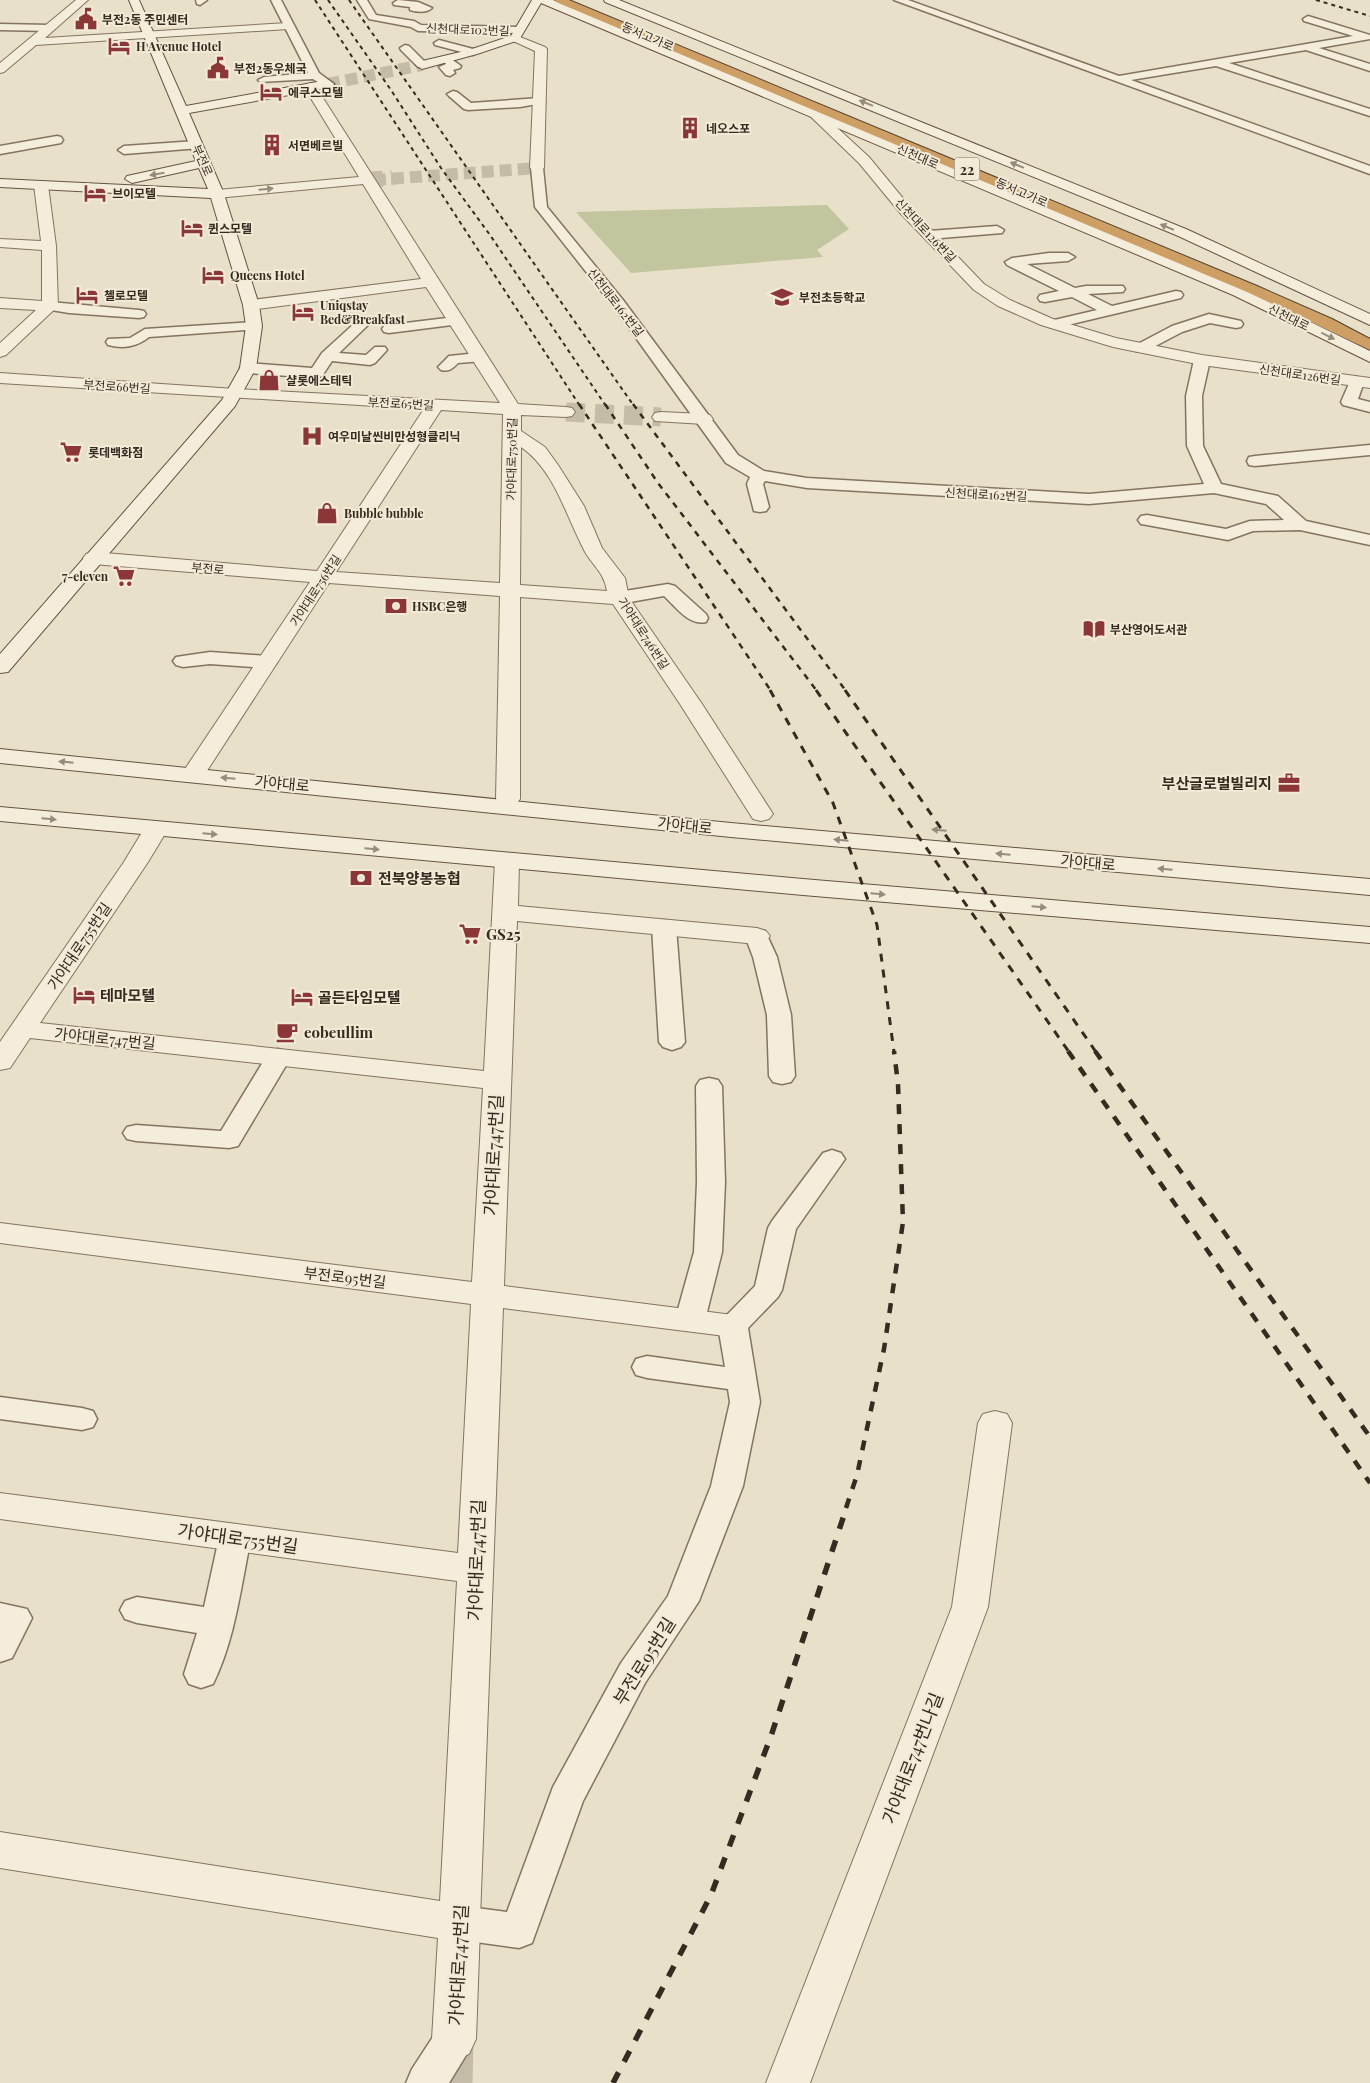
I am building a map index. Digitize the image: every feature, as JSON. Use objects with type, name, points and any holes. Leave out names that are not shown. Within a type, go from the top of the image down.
[{"type":"highway","name":"동서고가로","points":[[560,0],[1252,289],[1326,322],[1370,345]]},
{"type":"highway","name":"동서고가로","points":[[586,0],[1369,320]]},
{"type":"street","points":[[2,66],[83,0]]},
{"type":"street","name":"부전로","points":[[0,668],[235,394],[248,368],[254,326],[251,305],[217,194],[134,0]]},
{"type":"street","name":"신천대로102번길","points":[[422,65],[473,52],[517,34],[538,0]]},
{"type":"street","name":"신천대로","points":[[544,0],[1238,292],[1370,357]]},
{"type":"street","name":"신천대로","points":[[609,0],[1171,228],[1369,320]]},
{"type":"street","points":[[32,42],[288,26]]},
{"type":"street","name":"신천대로162번길","points":[[517,34],[541,49],[538,168]]},
{"type":"street","points":[[180,111],[313,81],[328,84]]},
{"type":"street","name":"가야대로750번길","points":[[313,81],[368,180],[430,282],[512,409],[508,799]]},
{"type":"street","name":"신천대로126번길","points":[[814,113],[864,160],[929,234],[979,286],[1004,303],[1055,324],[1113,342],[1202,360],[1363,382]]},
{"type":"street","points":[[85,188],[170,172],[204,163]]},
{"type":"street","points":[[0,183],[217,194],[368,180]]},
{"type":"street","points":[[0,352],[50,306],[50,246],[41,185]]},
{"type":"street","points":[[0,243],[50,246]]},
{"type":"street","points":[[251,305],[430,282]]},
{"type":"street","points":[[0,302],[50,306]]},
{"type":"street","name":"부전로66번길","points":[[0,378],[235,394]]},
{"type":"street","name":"부전로65번길","points":[[235,394],[566,412]]},
{"type":"street","name":"가야대로756번길","points":[[192,775],[436,405]]},
{"type":"street","points":[[661,417],[704,419]]},
{"type":"street","name":"가야대로746번길","points":[[512,432],[539,451],[550,465],[575,506],[593,548],[615,578],[619,598],[691,704],[761,814]]},
{"type":"street","name":"부전로","points":[[93,558],[323,577],[619,598]]},
{"type":"street","name":"가야대로","points":[[0,756],[363,791],[731,830],[1370,887]]},
{"type":"street","points":[[363,791],[761,814],[1073,842],[1296,867],[1370,878]]},
{"type":"street","points":[[0,814],[550,865],[1370,935]]},
{"type":"street","name":"가야대로755번길","points":[[0,1062],[136,862],[156,829]]},
{"type":"street","name":"가야대로747번길","points":[[454,2039],[461,1923],[507,861]]},
{"type":"street","points":[[550,865],[738,896],[920,916],[1078,927],[1370,940]]},
{"type":"street","points":[[504,912],[757,936]]},
{"type":"street","name":"가야대로747번길","points":[[22,1029],[497,1081]]},
{"type":"street","name":"부전로95번길","points":[[0,1233],[733,1326]]},
{"type":"street","name":"가야대로747번나길","points":[[788,2083],[970,1607],[994,1423]]},
{"type":"street","name":"가야대로755번길","points":[[0,1506],[475,1569]]},
{"type":"street","points":[[0,1850],[461,1923]]},
{"type":"lane","points":[[276,0],[313,81]]},
{"type":"lane","points":[[899,0],[1370,170]]},
{"type":"lane","points":[[372,4],[405,2],[418,5],[414,8],[427,8]]},
{"type":"lane","name":"신천대로102번길","points":[[372,4],[372,16],[414,24],[418,28],[517,34]]},
{"type":"lane","points":[[1308,19],[1368,38]]},
{"type":"lane","points":[[0,27],[50,28]]},
{"type":"lane","points":[[1120,79],[1368,38]]},
{"type":"lane","points":[[439,43],[473,52]]},
{"type":"lane","name":"신천대로102번길","points":[[405,48],[422,65]]},
{"type":"lane","points":[[1305,48],[1370,68]]},
{"type":"lane","points":[[447,59],[456,66],[444,67],[450,73]]},
{"type":"lane","points":[[1215,63],[1370,113]]},
{"type":"lane","points":[[264,80],[284,76],[313,81]]},
{"type":"lane","points":[[453,94],[468,107],[539,101]]},
{"type":"lane","points":[[0,150],[57,140]]},
{"type":"lane","points":[[124,150],[196,145]]},
{"type":"lane","name":"신천대로162번길","points":[[538,168],[541,206],[618,303],[732,459],[759,475],[808,483],[1089,499],[1214,488],[1272,500],[1300,525]]},
{"type":"lane","points":[[929,234],[997,230]]},
{"type":"lane","points":[[1068,257],[1048,257],[1012,262],[1111,310]]},
{"type":"lane","points":[[1058,284],[1082,277]]},
{"type":"lane","points":[[1045,298],[1086,290],[1118,289]]},
{"type":"lane","points":[[1055,324],[1159,299],[1178,298]]},
{"type":"lane","points":[[50,306],[139,325],[254,326]]},
{"type":"lane","points":[[1142,348],[1177,329],[1208,318],[1236,324]]},
{"type":"lane","points":[[389,329],[455,321]]},
{"type":"lane","points":[[113,342],[134,342],[139,325]]},
{"type":"lane","points":[[248,368],[317,373],[327,356],[361,326]]},
{"type":"lane","points":[[327,356],[370,360],[380,350]]},
{"type":"lane","points":[[446,367],[454,359],[478,358]]},
{"type":"lane","points":[[1202,360],[1194,396],[1195,446],[1214,488]]},
{"type":"lane","points":[[1363,382],[1349,402],[1370,407]]},
{"type":"lane","points":[[1255,461],[1370,450]]},
{"type":"lane","points":[[759,475],[755,484],[760,507]]},
{"type":"lane","name":"신천대로162번길","points":[[1147,520],[1228,534],[1250,526],[1300,525],[1370,540]]},
{"type":"lane","points":[[619,598],[668,590],[699,618]]},
{"type":"lane","points":[[183,660],[210,658],[267,662]]},
{"type":"lane","points":[[664,927],[672,1042]]},
{"type":"lane","points":[[757,936],[765,957],[779,1016],[782,1076]]},
{"type":"lane","points":[[136,1133],[229,1140],[278,1057]]},
{"type":"lane","points":[[690,1320],[708,1252],[711,1182],[709,1086]]},
{"type":"lane","points":[[733,1326],[768,1290],[782,1228],[832,1159]]},
{"type":"lane","name":"부전로95번길","points":[[461,1923],[519,1931],[566,1798],[633,1673],[682,1601],[727,1486],[745,1402],[733,1326]]},
{"type":"lane","points":[[647,1367],[742,1380]]},
{"type":"lane","points":[[0,1408],[82,1419]]},
{"type":"lane","points":[[201,1674],[217,1623],[235,1538]]},
{"type":"lane","points":[[137,1610],[217,1623]]},
{"type":"lane","points":[[0,1616],[15,1618],[0,1648]]},
{"type":"lane","points":[[426,2083],[454,2039]]},
{"type":"green space","points":[[827,205],[849,229],[817,250],[823,257],[631,273],[576,212]]},
{"type":"tunnel","points":[[328,84],[422,65]]},
{"type":"tunnel","points":[[374,180],[537,168]]},
{"type":"tunnel","points":[[367,180],[392,178]]},
{"type":"tunnel","points":[[566,412],[661,417]]},
{"type":"tunnel","points":[[453,2083],[454,2040]]},
{"type":"railway","points":[[315,0],[580,406]]},
{"type":"railway","points":[[328,0],[391,90],[441,168],[490,235],[606,406]]},
{"type":"railway","points":[[349,0],[634,406]]},
{"type":"railway","points":[[1316,0],[1370,16]]},
{"type":"railway","points":[[579,404],[771,691]]},
{"type":"railway","points":[[605,404],[658,483],[817,691]]},
{"type":"railway","points":[[633,404],[846,691]]},
{"type":"railway","points":[[770,690],[833,803],[877,925],[894,1052]]},
{"type":"railway","points":[[816,690],[1069,1052]]},
{"type":"railway","points":[[845,690],[1096,1052]]},
{"type":"railway","points":[[846,1508],[857,1475],[884,1349],[903,1222],[898,1084],[894,1051]]},
{"type":"railway","points":[[1068,1051],[1370,1483]]},
{"type":"railway","points":[[1095,1051],[1370,1437]]},
{"type":"railway","points":[[613,2083],[711,1895],[771,1736],[847,1506]]},
{"type":"place","name":"부전2동 주민센터","points":[[86,19]]},
{"type":"place","name":"H Avenue Hotel","points":[[119,46]]},
{"type":"place","name":"부전2동우체국","points":[[218,68]]},
{"type":"place","name":"에쿠스모텔","points":[[271,92]]},
{"type":"place","name":"네오스포","points":[[690,128]]},
{"type":"place","name":"서면베르빌","points":[[272,145]]},
{"type":"place","name":"브이모텔","points":[[95,193]]},
{"type":"place","name":"퀸스모텔","points":[[192,228]]},
{"type":"place","name":"Queens Hotel","points":[[213,275]]},
{"type":"place","name":"첼로모텔","points":[[87,295]]},
{"type":"place","name":"부전초등학교","points":[[782,297]]},
{"type":"place","name":"Uniqstay Bed&Breakfast","points":[[303,312]]},
{"type":"place","name":"샬롯에스테틱","points":[[269,380]]},
{"type":"place","name":"여우미날씬비만성형클리닉","points":[[312,436]]},
{"type":"place","name":"롯데백화점","points":[[71,452]]},
{"type":"place","name":"Bubble bubble","points":[[327,513]]},
{"type":"place","name":"7-eleven","points":[[124,576]]},
{"type":"place","name":"HSBC은행","points":[[396,606]]},
{"type":"place","name":"부산영어도서관","points":[[1094,629]]},
{"type":"place","name":"부산글로벌빌리지","points":[[1289,783]]},
{"type":"place","name":"전북양봉농협","points":[[361,878]]},
{"type":"place","name":"GS25","points":[[470,934]]},
{"type":"place","name":"테마모텔","points":[[84,995]]},
{"type":"place","name":"골든타임모텔","points":[[302,997]]},
{"type":"place","name":"eobeullim","points":[[287,1032]]}]
